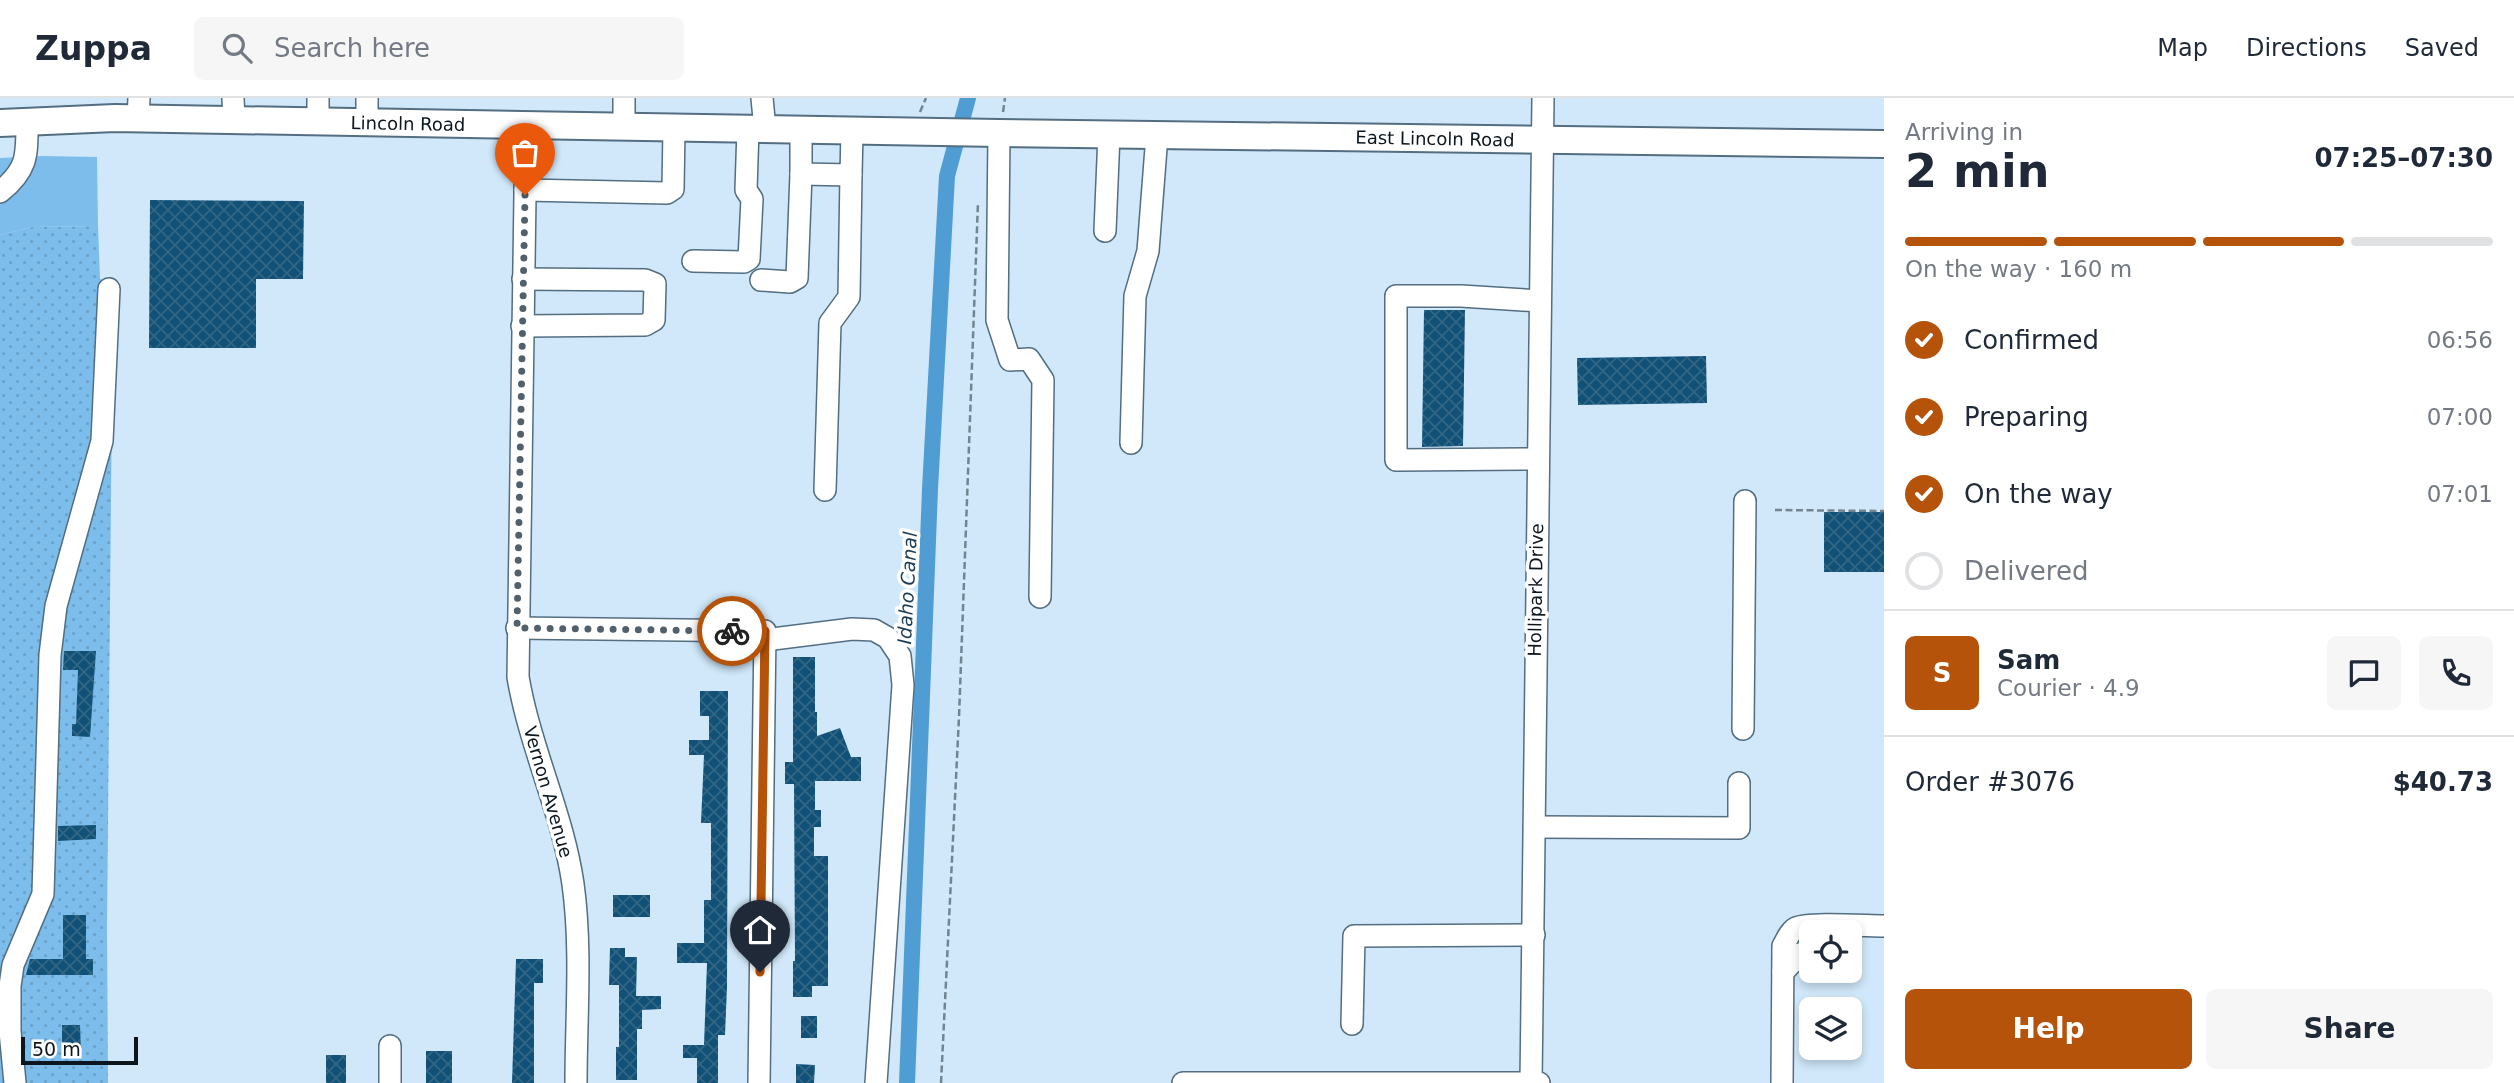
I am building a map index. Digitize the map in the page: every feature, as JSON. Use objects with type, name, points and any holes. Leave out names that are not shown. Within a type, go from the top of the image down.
[{"type":"main road","name":"Lincoln Road","points":[[0,123],[139,108],[367,111],[526,126],[992,133]]},
{"type":"main road","name":"East Lincoln Road","points":[[992,133],[1884,144]]},
{"type":"street","points":[[624,98],[624,127]]},
{"type":"street","points":[[693,261],[744,262],[749,259],[751,199],[746,190],[762,98]]},
{"type":"street","name":"Hollipark Drive","points":[[1531,1083],[1543,98]]},
{"type":"street","points":[[0,192],[18,176],[27,155],[27,121]]},
{"type":"street","name":"Vernon Avenue","points":[[526,126],[518,677],[524,714],[565,840],[573,885],[577,936],[576,1083]]},
{"type":"street","points":[[525,190],[667,192],[673,189],[674,128]]},
{"type":"street","points":[[761,280],[790,282],[797,278],[800,130]]},
{"type":"street","points":[[825,490],[830,323],[849,297],[852,131]]},
{"type":"street","points":[[992,133],[997,320],[1010,360],[1030,359],[1043,380],[1040,597]]},
{"type":"street","points":[[1105,231],[1109,134]]},
{"type":"street","points":[[1131,443],[1135,296],[1148,251],[1157,135]]},
{"type":"street","points":[[801,174],[851,175]]},
{"type":"street","points":[[522,326],[645,325],[654,320],[655,284],[645,280],[523,279]]},
{"type":"street","points":[[15,1083],[9,1031],[9,986],[13,965],[43,894],[50,655],[56,606],[102,441],[109,289]]},
{"type":"street","points":[[1538,459],[1396,460],[1396,296],[1461,296],[1540,301]]},
{"type":"street","points":[[1743,729],[1745,501]]},
{"type":"street","points":[[517,628],[765,631],[759,1083]]},
{"type":"street","points":[[765,640],[852,629],[874,631],[888,638],[900,656],[902,685],[876,1083]]},
{"type":"street","points":[[1535,827],[1739,828],[1739,783]]},
{"type":"street","points":[[1782,1083],[1783,946],[1796,928],[1884,926]]},
{"type":"street","points":[[1352,1024],[1354,936],[1534,935]]},
{"type":"street","points":[[1783,972],[1799,955]]},
{"type":"street","points":[[390,1046],[390,1083]]},
{"type":"street","points":[[1183,1083],[1539,1083]]},
{"type":"path","points":[[941,1083],[959,717],[978,200]]},
{"type":"path","points":[[1775,510],[1884,511]]},
{"type":"shaded area","points":[[97,157],[98,226],[32,227],[0,235],[0,158]]},
{"type":"shaded area","points":[[98,226],[100,279],[113,282],[108,1083],[0,1083],[0,235],[32,227]]},
{"type":"building","points":[[150,200],[304,201],[303,279],[256,279],[256,348],[149,348]]},
{"type":"building","points":[[1424,310],[1465,310],[1463,446],[1422,447]]},
{"type":"building","points":[[1706,356],[1707,403],[1578,405],[1577,358]]},
{"type":"building","points":[[1824,512],[1884,512],[1884,572],[1824,572]]},
{"type":"building","points":[[64,651],[96,651],[90,737],[72,736],[72,724],[76,724],[78,670],[63,670]]},
{"type":"building","points":[[793,657],[815,657],[817,736],[840,728],[851,757],[861,757],[861,781],[815,781],[815,810],[821,810],[821,827],[814,827],[814,856],[828,856],[828,986],[812,986],[812,997],[793,997],[794,784],[785,784],[785,762],[793,762]]},
{"type":"building","points":[[700,691],[728,691],[727,987],[725,1035],[718,1035],[718,1083],[697,1083],[697,1058],[683,1058],[683,1045],[704,1045],[707,963],[677,963],[677,943],[704,943],[704,900],[711,900],[711,823],[701,823],[704,755],[689,755],[689,740],[709,740],[709,716],[700,716]]},
{"type":"building","points":[[96,825],[96,839],[58,841],[58,826]]},
{"type":"building","points":[[613,895],[650,895],[650,917],[613,917]]},
{"type":"building","points":[[63,915],[86,915],[86,959],[93,959],[93,975],[26,975],[30,959],[63,959]]},
{"type":"building","points":[[610,948],[625,948],[625,957],[637,957],[636,996],[661,996],[661,1009],[642,1010],[642,1029],[637,1029],[637,1080],[616,1080],[619,985],[609,985]]},
{"type":"building","points":[[516,959],[543,959],[543,983],[534,983],[534,1083],[512,1083]]},
{"type":"building","points":[[801,1016],[817,1016],[817,1038],[801,1038]]},
{"type":"building","points":[[62,1025],[80,1025],[81,1052],[62,1052]]},
{"type":"building","points":[[426,1051],[452,1051],[452,1083],[426,1083]]},
{"type":"building","points":[[326,1055],[346,1055],[346,1083],[326,1083]]},
{"type":"building","points":[[796,1064],[815,1065],[814,1083],[796,1083]]},
{"type":"waterway","name":"Idaho Canal","points":[[907,1083],[930,489],[947,176],[968,98]]},
{"type":"way so far","points":[[525,195],[517,628],[732,631]]},
{"type":"route","points":[[732,631],[765,631],[760,972]]}]
